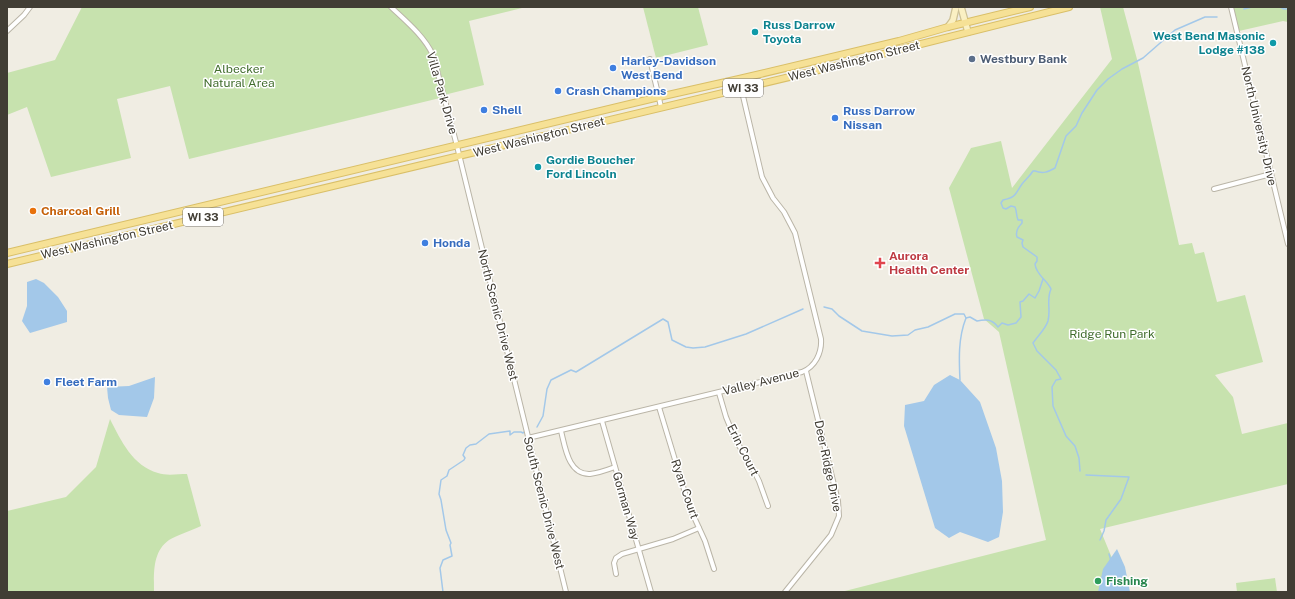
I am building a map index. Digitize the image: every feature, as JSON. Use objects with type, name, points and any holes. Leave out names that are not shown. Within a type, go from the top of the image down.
[{"type":"main road","name":"West Washington Street","points":[[7,253],[739,79],[1030,7]]},
{"type":"main road","name":"West Washington Street","points":[[7,263],[873,57],[1070,7]]},
{"type":"street","points":[[7,31],[24,16],[30,7]]},
{"type":"street","name":"Villa Park Drive","points":[[391,7],[419,34],[428,45],[433,55],[457,146]]},
{"type":"street","points":[[948,27],[953,20],[956,7]]},
{"type":"street","points":[[961,7],[968,32]]},
{"type":"street","name":"North University Drive","points":[[1231,7],[1288,244]]},
{"type":"street","points":[[650,59],[661,107]]},
{"type":"street","name":"Valley Avenue","points":[[528,438],[806,371],[809,370],[816,361],[821,346],[821,339],[795,233],[762,177],[739,79]]},
{"type":"street","name":"North Scenic Drive West","points":[[457,146],[522,414]]},
{"type":"street","points":[[1214,189],[1271,174]]},
{"type":"street","name":"Deer Ridge Drive","points":[[785,592],[831,535],[839,516],[838,501],[806,371]]},
{"type":"street","name":"Erin Court","points":[[719,393],[726,417],[736,441],[749,461],[768,506]]},
{"type":"street","name":"Ryan Court","points":[[659,407],[689,506],[705,541],[714,569]]},
{"type":"street","name":"South Scenic Drive West","points":[[522,414],[566,592]]},
{"type":"street","name":"Gorman Way","points":[[602,421],[651,592]]},
{"type":"street","points":[[561,430],[569,461],[576,469],[583,473],[590,474],[615,467]]},
{"type":"street","points":[[616,574],[614,563],[616,558],[622,554],[673,539],[699,528]]},
{"type":"green space","name":"Albecker Natural Area","points":[[82,7],[526,7],[469,21],[484,85],[440,96],[440,98],[189,159],[170,86],[117,99],[131,158],[51,177],[27,107],[7,115],[7,73],[55,60]]},
{"type":"green space","points":[[643,7],[698,7],[708,45],[656,58]]},
{"type":"green space","name":"Ridge Run Park","points":[[1100,7],[1123,7],[1138,63],[1179,245],[1192,243],[1195,254],[1204,252],[1217,302],[1245,295],[1263,362],[1215,375],[1233,397],[1242,434],[1288,423],[1288,484],[1100,529],[1114,563],[1123,592],[841,592],[1046,540],[999,332],[984,319],[949,188],[971,148],[1001,141],[1012,188],[1112,59]]},
{"type":"green space","points":[[1233,7],[1288,7],[1288,22],[1283,21],[1239,31]]},
{"type":"green space","points":[[110,419],[123,444],[129,452],[149,470],[168,475],[187,474],[201,526],[172,538],[163,545],[159,551],[155,564],[154,592],[7,592],[7,511],[66,497],[96,467]]},
{"type":"green space","points":[[1275,578],[1277,592],[1237,592],[1236,583]]},
{"type":"water","points":[[36,279],[44,283],[58,297],[67,311],[67,322],[30,333],[22,321],[27,306],[27,282]]},
{"type":"water","points":[[950,375],[960,380],[980,402],[996,448],[1002,481],[1003,512],[999,537],[988,542],[960,532],[949,538],[935,528],[904,426],[905,405],[924,401],[934,385]]},
{"type":"water","points":[[155,377],[154,398],[147,417],[119,415],[111,410],[107,387],[129,386]]},
{"type":"water","points":[[1117,549],[1125,567],[1130,592],[1098,592],[1103,569]]},
{"type":"waterway","points":[[1244,9],[1252,7]]},
{"type":"waterway","points":[[1280,7],[1288,9]]},
{"type":"waterway","points":[[1080,471],[1079,458],[1075,446],[1066,436],[1053,406],[1052,387],[1056,380],[1061,379],[1056,370],[1037,351],[1033,343],[1047,324],[1051,289],[1037,271],[1035,264],[1037,257],[1023,247],[1023,240],[1016,235],[1022,220],[1018,220],[1015,207],[1011,206],[1006,209],[1003,208],[1001,203],[1003,200],[1011,198],[1015,195],[1033,171],[1045,172],[1055,168],[1066,136],[1076,126],[1082,113],[1097,90],[1108,79],[1122,69],[1143,58],[1175,30],[1205,17],[1217,17]]},
{"type":"waterway","points":[[960,380],[960,341],[966,318],[970,317],[977,321],[989,320],[998,327],[1002,323],[1008,325],[1016,323],[1021,317],[1020,302],[1023,301],[1029,294],[1035,298],[1043,279]]},
{"type":"waterway","points":[[824,307],[832,309],[839,316],[862,331],[892,336],[908,335],[915,330],[928,327],[955,314],[964,314],[966,318]]},
{"type":"waterway","points":[[537,427],[543,416],[547,389],[551,380],[571,370],[576,372],[663,319],[668,322],[672,340],[686,347],[693,348],[705,347],[746,334],[803,309]]},
{"type":"waterway","points":[[443,592],[440,568],[443,560],[452,556],[451,543],[446,530],[439,494],[441,480],[447,476],[449,470],[464,460],[465,458],[463,455],[466,448],[470,445],[476,444],[489,434],[510,431],[510,435],[514,432],[524,432]]},
{"type":"waterway","points":[[1086,475],[1129,477],[1121,499],[1106,520],[1104,531],[1100,540]]},
{"type":"waterway","points":[[1109,554],[1111,561]]},
{"type":"place","name":"Russ Darrow Toyota","points":[[755,32]]},
{"type":"place","name":"West Bend Masonic Lodge #138","points":[[1273,43]]},
{"type":"place","name":"Westbury Bank","points":[[972,59]]},
{"type":"place","name":"Harley-Davidson West Bend","points":[[613,68]]},
{"type":"place","name":"Crash Champions","points":[[558,91]]},
{"type":"place","name":"Shell","points":[[484,110]]},
{"type":"place","name":"Russ Darrow Nissan","points":[[835,118]]},
{"type":"place","name":"Gordie Boucher Ford Lincoln","points":[[538,167]]},
{"type":"place","name":"Charcoal Grill","points":[[33,211]]},
{"type":"place","name":"Honda","points":[[425,243]]},
{"type":"place","name":"Aurora Health Center","points":[[880,263]]},
{"type":"place","name":"Fleet Farm","points":[[47,382]]},
{"type":"place","name":"Fishing","points":[[1098,581]]}]
